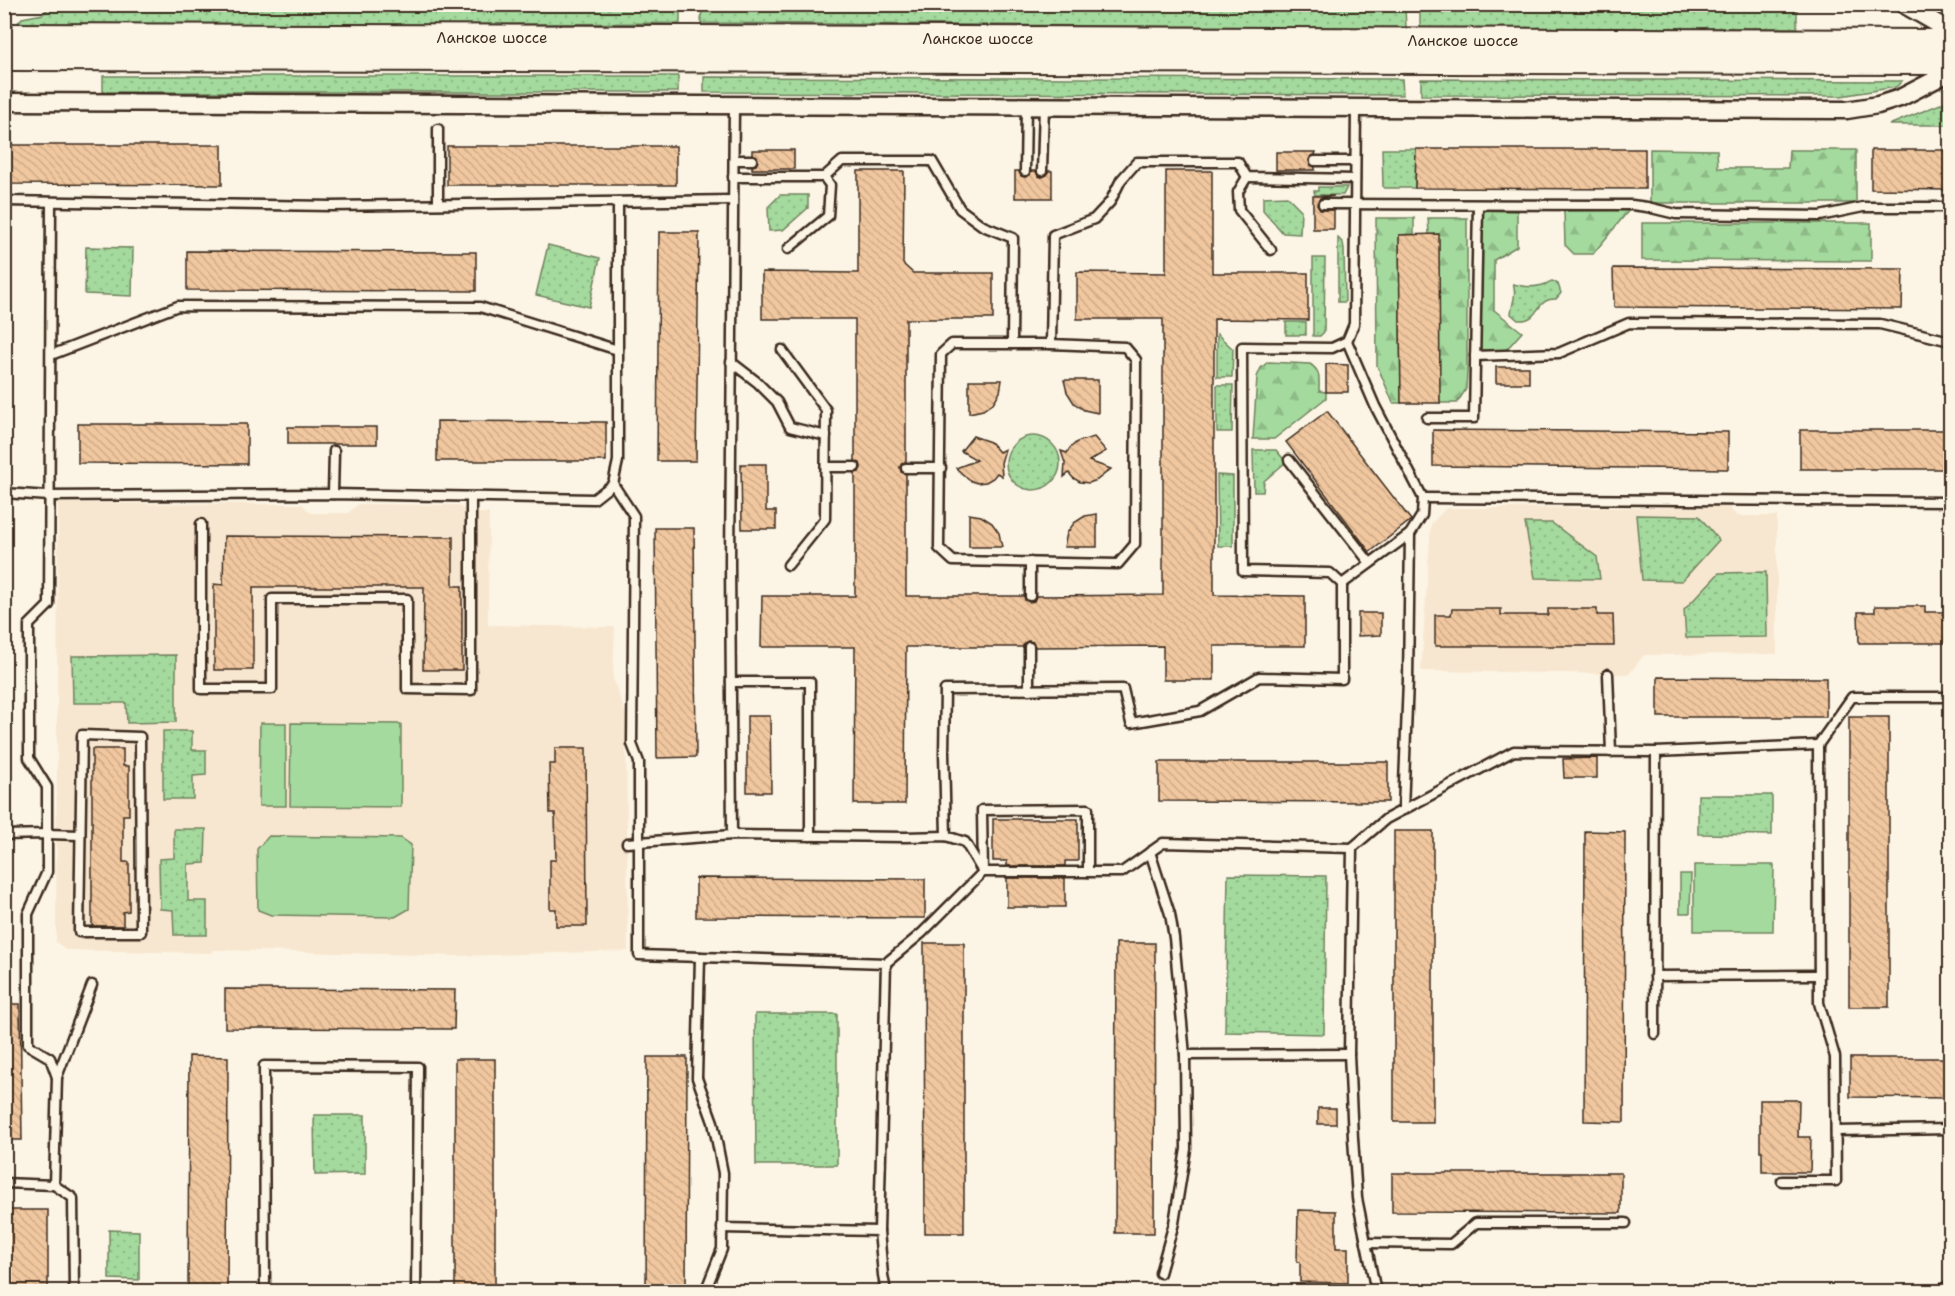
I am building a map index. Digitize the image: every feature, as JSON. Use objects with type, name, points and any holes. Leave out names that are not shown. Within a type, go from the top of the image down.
[{"type":"main road","name":"Ланское шоссе","points":[[4,36],[1950,42]]},
{"type":"main road","name":"Ланское шоссе","points":[[4,58],[1950,62]]},
{"type":"street","points":[[1903,4],[1950,31]]},
{"type":"street","points":[[4,102],[1847,110],[1878,105],[1900,98],[1950,72]]},
{"type":"street","points":[[1945,1292],[1950,1290]]},
{"type":"lane","points":[[732,835],[731,682],[735,520],[732,362],[734,105]]},
{"type":"lane","points":[[1024,171],[1026,106]]},
{"type":"lane","points":[[1042,171],[1044,106]]},
{"type":"lane","points":[[946,836],[945,690],[1123,688],[1131,723],[1200,711],[1259,677],[1342,679],[1342,584],[1330,573],[1243,571],[1242,347],[1332,348],[1347,341],[1354,324],[1356,108]]},
{"type":"lane","points":[[438,129],[438,204]]},
{"type":"lane","points":[[734,160],[752,160]]},
{"type":"lane","points":[[733,177],[825,177],[842,161],[932,161],[960,209],[983,226],[1013,238],[1012,344]]},
{"type":"lane","points":[[1315,161],[1355,161]]},
{"type":"lane","points":[[1051,345],[1053,235],[1094,219],[1110,202],[1120,180],[1137,162],[1238,162],[1247,177]]},
{"type":"lane","points":[[788,249],[828,216],[830,185],[825,177]]},
{"type":"lane","points":[[1247,177],[1355,179]]},
{"type":"lane","points":[[1247,177],[1238,192],[1239,210],[1271,250]]},
{"type":"lane","points":[[4,201],[281,206],[733,200]]},
{"type":"lane","points":[[4,493],[48,496],[333,494],[594,499],[613,484],[618,461],[618,202]]},
{"type":"lane","points":[[51,203],[49,605],[29,625],[29,758],[47,787],[47,872],[28,914],[28,1045],[50,1058],[57,1077]]},
{"type":"lane","points":[[1323,204],[1632,206],[1676,214],[1820,216],[1863,207],[1950,207]]},
{"type":"lane","points":[[1427,418],[1474,418],[1478,205]]},
{"type":"lane","points":[[51,355],[178,306],[480,307],[618,350]]},
{"type":"lane","points":[[1475,356],[1559,353],[1629,323],[1880,324],[1950,341]]},
{"type":"lane","points":[[1342,584],[1410,534],[1422,515],[1423,498],[1375,406],[1347,341]]},
{"type":"lane","points":[[952,344],[1051,345],[1125,347],[1136,360],[1135,544],[1118,564],[953,561],[939,548],[941,354],[952,344]]},
{"type":"lane","points":[[782,350],[826,410],[825,519],[788,565]]},
{"type":"lane","points":[[732,362],[777,402],[790,427],[826,436]]},
{"type":"lane","points":[[333,452],[333,494]]},
{"type":"lane","points":[[1289,459],[1370,563]]},
{"type":"lane","points":[[826,467],[855,467]]},
{"type":"lane","points":[[906,468],[941,468]]},
{"type":"lane","points":[[613,484],[634,516],[632,744],[639,762],[639,955],[886,963],[922,933],[983,872],[1122,872],[1163,843],[1352,848],[1386,819],[1515,751],[1656,752],[1818,745]]},
{"type":"lane","points":[[201,524],[201,689],[272,689],[272,599],[407,599],[407,689],[471,690],[471,496]]},
{"type":"lane","points":[[1423,498],[1950,502]]},
{"type":"lane","points":[[1403,810],[1410,534]]},
{"type":"lane","points":[[1030,562],[1030,596]]},
{"type":"lane","points":[[1029,647],[1029,690]]},
{"type":"lane","points":[[1608,674],[1611,752]]},
{"type":"lane","points":[[731,682],[810,682],[810,836]]},
{"type":"lane","points":[[1782,1181],[1836,1181],[1835,1057],[1819,1003],[1818,745],[1852,697],[1950,697]]},
{"type":"lane","points":[[82,735],[140,737],[141,932],[79,932],[80,835],[82,735]]},
{"type":"lane","points":[[1655,1034],[1656,752]]},
{"type":"lane","points":[[983,872],[982,810],[1088,810],[1088,872]]},
{"type":"lane","points":[[4,835],[80,835]]},
{"type":"lane","points":[[627,843],[732,835],[946,836],[965,842],[983,872]]},
{"type":"lane","points":[[1352,848],[1349,1054],[1357,1198],[1376,1292]]},
{"type":"lane","points":[[1150,852],[1170,914],[1185,1056],[1186,1149],[1174,1223],[1160,1273]]},
{"type":"lane","points":[[700,957],[697,1078],[713,1122],[723,1173],[722,1249],[705,1292]]},
{"type":"lane","points":[[886,963],[879,1231],[886,1292]]},
{"type":"lane","points":[[1655,976],[1818,975]]},
{"type":"lane","points":[[54,1185],[57,1077],[92,985]]},
{"type":"lane","points":[[1185,1056],[1349,1054]]},
{"type":"lane","points":[[265,1292],[264,1066],[417,1067],[416,1292]]},
{"type":"lane","points":[[1836,1131],[1950,1130]]},
{"type":"lane","points":[[4,1183],[54,1185],[73,1198],[74,1292]]},
{"type":"lane","points":[[1366,1243],[1451,1244],[1476,1223],[1626,1223]]},
{"type":"lane","points":[[722,1228],[879,1231]]},
{"type":"shaded area","points":[[58,503],[302,504],[311,513],[348,513],[358,504],[457,505],[471,513],[489,513],[488,625],[615,627],[613,678],[626,715],[628,951],[461,956],[213,950],[212,953],[65,950],[56,942]]},
{"type":"shaded area","points":[[1729,507],[1737,516],[1777,516],[1777,654],[1644,655],[1629,674],[1421,671],[1431,524],[1446,508]]},
{"type":"green space","points":[[51,5],[680,5],[680,23],[13,28],[22,18],[43,14]]},
{"type":"green space","points":[[702,5],[1405,8],[1406,28],[701,23]]},
{"type":"green space","points":[[1797,7],[1797,28],[1420,29],[1420,8]]},
{"type":"green space","points":[[103,76],[678,76],[678,92],[103,92]]},
{"type":"green space","points":[[704,77],[1402,79],[1403,95],[704,92]]},
{"type":"green space","points":[[1421,79],[1902,81],[1896,87],[1841,96],[1421,95]]},
{"type":"green space","points":[[1950,100],[1950,125],[1889,125]]},
{"type":"green space","points":[[1382,149],[1416,149],[1415,188],[1383,187]]},
{"type":"green space","points":[[1650,149],[1717,150],[1718,168],[1788,168],[1789,150],[1856,150],[1856,203],[1650,203]]},
{"type":"green space","points":[[1318,187],[1347,187],[1343,195],[1315,195],[1314,191],[1318,191]]},
{"type":"green space","points":[[780,195],[808,195],[808,208],[783,230],[769,231],[768,207]]},
{"type":"green space","points":[[1287,196],[1301,210],[1300,234],[1283,233],[1263,210],[1263,197]]},
{"type":"green space","points":[[1481,210],[1517,211],[1517,246],[1494,260],[1494,310],[1522,332],[1506,350],[1479,350]]},
{"type":"green space","points":[[1629,210],[1593,254],[1574,254],[1565,245],[1564,211]]},
{"type":"green space","points":[[1376,218],[1414,218],[1414,234],[1399,235],[1401,403],[1393,403],[1377,365]]},
{"type":"green space","points":[[1428,218],[1467,218],[1467,371],[1466,389],[1457,403],[1440,403]]},
{"type":"green space","points":[[1642,223],[1871,223],[1871,261],[1642,260]]},
{"type":"green space","points":[[1338,238],[1343,243],[1344,249],[1345,302],[1338,302]]},
{"type":"green space","points":[[548,245],[600,258],[589,307],[536,295]]},
{"type":"green space","points":[[86,247],[133,248],[132,296],[85,294]]},
{"type":"green space","points":[[1313,258],[1325,258],[1324,332],[1320,336],[1313,336]]},
{"type":"green space","points":[[1552,281],[1558,284],[1561,293],[1556,299],[1544,302],[1531,317],[1525,320],[1518,320],[1511,314],[1513,284],[1533,287]]},
{"type":"green space","points":[[1286,322],[1306,322],[1306,335],[1286,335]]},
{"type":"green space","points":[[1217,334],[1233,349],[1232,377],[1217,377]]},
{"type":"green space","points":[[1268,362],[1310,364],[1318,372],[1319,391],[1326,392],[1326,398],[1274,439],[1253,439],[1257,377],[1261,368]]},
{"type":"green space","points":[[1217,385],[1233,385],[1232,432],[1217,432]]},
{"type":"green space","points":[[1028,436],[1038,436],[1048,440],[1056,448],[1060,463],[1056,478],[1048,486],[1038,490],[1028,490],[1018,486],[1010,478],[1006,468],[1006,458],[1010,448],[1018,440]]},
{"type":"green space","points":[[1253,450],[1276,450],[1286,462],[1264,481],[1263,492],[1254,492]]},
{"type":"green space","points":[[1217,475],[1233,476],[1233,546],[1218,546]]},
{"type":"green space","points":[[1636,515],[1699,516],[1719,540],[1682,581],[1642,580]]},
{"type":"green space","points":[[1525,523],[1552,523],[1597,557],[1600,579],[1535,578]]},
{"type":"green space","points":[[1766,572],[1767,637],[1686,638],[1684,610],[1719,573]]},
{"type":"green space","points":[[176,655],[176,722],[127,723],[126,703],[73,703],[72,656]]},
{"type":"green space","points":[[260,723],[286,723],[286,806],[259,806]]},
{"type":"green space","points":[[291,723],[401,724],[401,807],[290,806]]},
{"type":"green space","points":[[163,731],[192,731],[192,750],[206,750],[206,775],[193,776],[193,799],[163,799]]},
{"type":"green space","points":[[1698,795],[1772,795],[1772,835],[1698,834]]},
{"type":"green space","points":[[174,829],[206,829],[205,863],[188,864],[188,901],[207,901],[207,935],[174,935],[173,910],[160,909],[159,859],[174,858]]},
{"type":"green space","points":[[269,836],[401,838],[411,845],[409,909],[395,917],[271,915],[258,910],[257,849]]},
{"type":"green space","points":[[1694,865],[1774,865],[1773,931],[1694,931]]},
{"type":"green space","points":[[1680,874],[1691,874],[1690,913],[1680,913]]},
{"type":"green space","points":[[1228,875],[1326,876],[1324,1034],[1225,1032]]},
{"type":"green space","points":[[755,1014],[837,1014],[837,1165],[756,1165]]},
{"type":"green space","points":[[314,1115],[365,1115],[365,1174],[315,1175]]},
{"type":"green space","points":[[109,1230],[139,1231],[139,1280],[109,1279]]},
{"type":"building","points":[[4,145],[222,145],[222,185],[4,184]]},
{"type":"building","points":[[447,146],[676,146],[676,185],[447,185]]},
{"type":"building","points":[[1416,149],[1645,149],[1645,189],[1415,188]]},
{"type":"building","points":[[752,150],[794,150],[794,169],[752,169],[758,161],[757,156],[752,154]]},
{"type":"building","points":[[1871,150],[1950,150],[1950,190],[1871,189]]},
{"type":"building","points":[[1276,152],[1316,152],[1309,160],[1315,170],[1276,170]]},
{"type":"building","points":[[858,171],[904,171],[903,264],[913,273],[993,273],[993,319],[906,319],[906,462],[900,467],[901,472],[906,474],[906,596],[1024,596],[1029,602],[1034,601],[1036,596],[1163,595],[1163,319],[1077,319],[1077,272],[1166,273],[1166,171],[1212,171],[1212,273],[1308,273],[1308,320],[1214,319],[1214,595],[1305,596],[1305,646],[1214,646],[1214,680],[1163,680],[1163,646],[1035,647],[1033,642],[1028,641],[1023,647],[906,647],[905,804],[854,804],[855,647],[761,647],[762,596],[855,596],[855,473],[861,468],[860,463],[855,461],[855,319],[762,319],[762,272],[858,273]]},
{"type":"building","points":[[1015,171],[1019,171],[1021,176],[1025,177],[1030,175],[1031,171],[1036,171],[1038,176],[1042,177],[1047,175],[1048,171],[1052,171],[1052,198],[1015,198]]},
{"type":"building","points":[[1313,196],[1334,196],[1320,198],[1317,205],[1320,210],[1334,210],[1334,229],[1313,229]]},
{"type":"building","points":[[659,232],[699,232],[696,461],[657,461]]},
{"type":"building","points":[[1439,234],[1440,403],[1401,403],[1399,235]]},
{"type":"building","points":[[187,251],[476,252],[476,291],[187,290]]},
{"type":"building","points":[[1613,268],[1903,269],[1902,309],[1614,307]]},
{"type":"building","points":[[1326,364],[1348,365],[1348,392],[1326,392]]},
{"type":"building","points":[[1496,367],[1529,367],[1529,383],[1496,383]]},
{"type":"building","points":[[969,380],[1002,380],[1000,392],[993,403],[983,410],[969,413]]},
{"type":"building","points":[[1064,380],[1098,380],[1098,413],[1084,410],[1074,403],[1067,392]]},
{"type":"building","points":[[1327,411],[1411,520],[1370,552],[1286,442]]},
{"type":"building","points":[[437,421],[606,422],[606,461],[437,461]]},
{"type":"building","points":[[78,424],[247,424],[247,464],[78,463]]},
{"type":"building","points":[[288,427],[377,427],[377,444],[288,444]]},
{"type":"building","points":[[1433,430],[1728,432],[1728,469],[1433,466]]},
{"type":"building","points":[[1800,430],[1950,430],[1950,469],[1800,469]]},
{"type":"building","points":[[973,436],[990,442],[999,452],[1005,449],[1001,463],[1002,476],[997,473],[986,482],[977,483],[969,480],[956,468],[977,460],[961,451]]},
{"type":"building","points":[[1094,437],[1106,451],[1089,461],[1111,469],[1089,483],[1080,482],[1069,473],[1064,477],[1065,463],[1061,451],[1067,453],[1077,442]]},
{"type":"building","points":[[741,464],[766,464],[766,511],[776,511],[776,529],[742,529]]},
{"type":"building","points":[[969,514],[981,516],[992,523],[999,533],[1002,547],[969,547]]},
{"type":"building","points":[[1097,514],[1097,547],[1064,547],[1067,533],[1074,523],[1085,516]]},
{"type":"building","points":[[655,528],[694,528],[696,757],[657,758]]},
{"type":"building","points":[[224,536],[453,537],[453,586],[462,586],[462,670],[423,670],[424,587],[253,587],[253,670],[214,670],[214,584],[223,585]]},
{"type":"building","points":[[1875,606],[1925,606],[1925,612],[1950,612],[1950,643],[1859,643],[1858,612],[1875,612]]},
{"type":"building","points":[[1452,609],[1501,609],[1501,615],[1548,615],[1548,609],[1597,609],[1597,615],[1613,615],[1614,646],[1435,646],[1435,615],[1451,615]]},
{"type":"building","points":[[1358,613],[1381,613],[1381,635],[1358,636]]},
{"type":"building","points":[[1658,677],[1826,678],[1826,717],[1658,717]]},
{"type":"building","points":[[747,716],[770,716],[771,792],[747,792]]},
{"type":"building","points":[[1849,717],[1889,717],[1889,1007],[1849,1007]]},
{"type":"building","points":[[555,748],[586,748],[587,926],[556,926],[556,909],[550,909],[550,860],[556,860],[555,813],[550,813],[549,764],[555,764]]},
{"type":"building","points":[[92,749],[123,749],[123,766],[129,766],[129,815],[123,815],[123,862],[129,862],[129,911],[123,912],[123,926],[92,926]]},
{"type":"building","points":[[1597,758],[1597,778],[1564,778],[1563,759]]},
{"type":"building","points":[[1159,762],[1388,762],[1388,802],[1159,801]]},
{"type":"building","points":[[993,819],[1078,819],[1078,861],[1065,861],[1065,866],[1007,866],[1007,861],[993,861]]},
{"type":"building","points":[[1394,831],[1433,831],[1433,1122],[1394,1122]]},
{"type":"building","points":[[1585,831],[1625,832],[1624,1122],[1584,1121]]},
{"type":"building","points":[[696,878],[925,879],[925,918],[696,917]]},
{"type":"building","points":[[1007,878],[1065,878],[1065,907],[1007,907]]},
{"type":"building","points":[[924,943],[964,943],[964,1233],[925,1233]]},
{"type":"building","points":[[1116,943],[1155,943],[1154,1233],[1115,1233]]},
{"type":"building","points":[[225,989],[455,990],[454,1029],[225,1028]]},
{"type":"building","points":[[4,1004],[20,1004],[22,1140],[4,1140]]},
{"type":"building","points":[[189,1056],[228,1057],[227,1292],[188,1292]]},
{"type":"building","points":[[647,1057],[687,1057],[686,1292],[646,1292]]},
{"type":"building","points":[[1850,1058],[1950,1058],[1950,1098],[1850,1097]]},
{"type":"building","points":[[455,1059],[495,1059],[495,1292],[455,1292]]},
{"type":"building","points":[[1760,1100],[1799,1100],[1798,1137],[1811,1137],[1810,1172],[1762,1172]]},
{"type":"building","points":[[1318,1108],[1336,1108],[1336,1124],[1318,1124]]},
{"type":"building","points":[[1392,1173],[1621,1173],[1621,1213],[1392,1212]]},
{"type":"building","points":[[9,1210],[48,1210],[48,1292],[8,1292]]},
{"type":"building","points":[[1298,1210],[1336,1211],[1336,1248],[1348,1248],[1348,1283],[1300,1282],[1300,1262],[1297,1262]]}]
